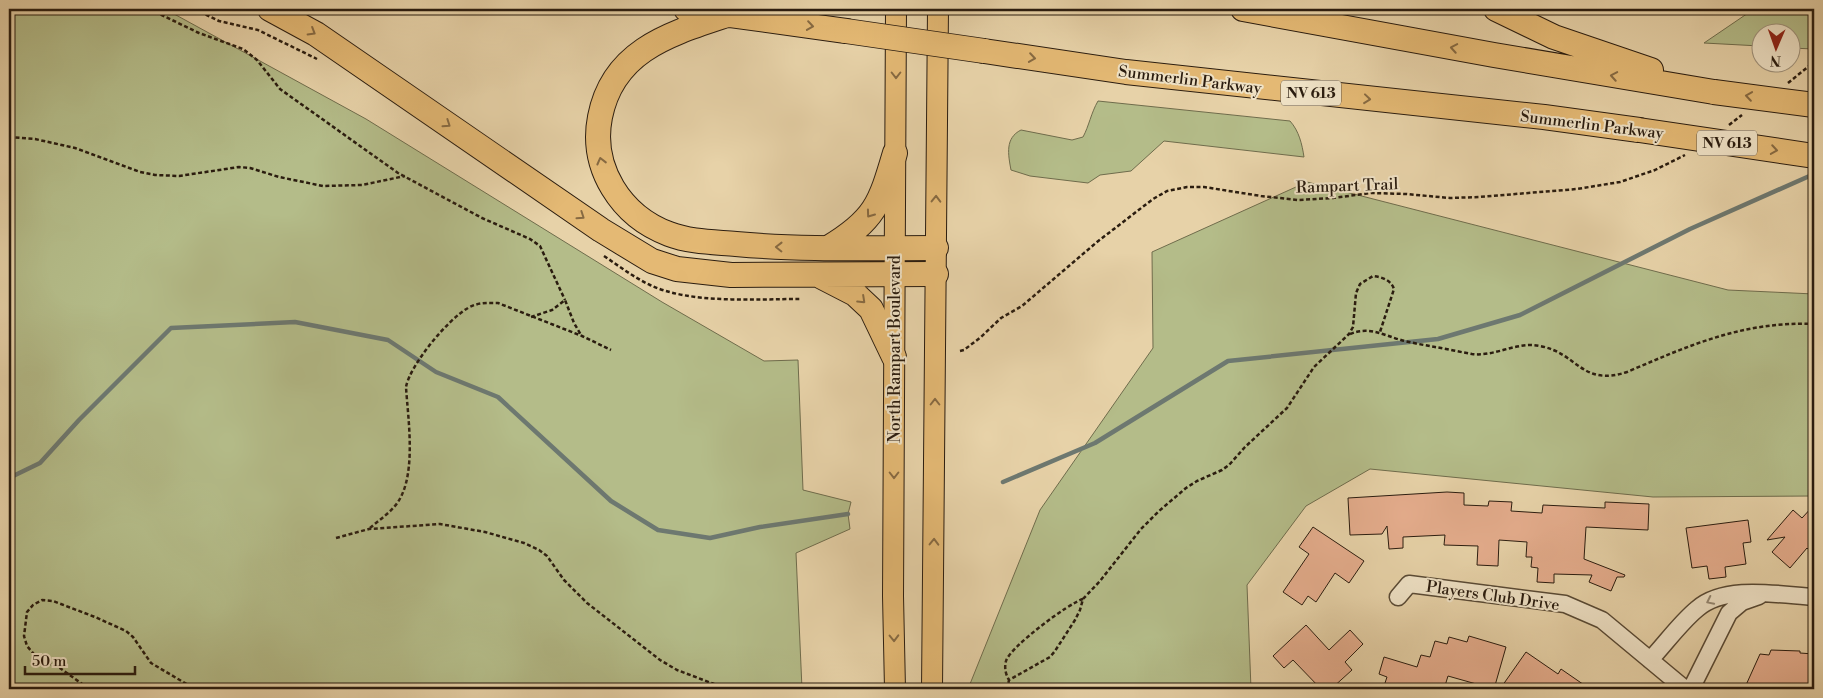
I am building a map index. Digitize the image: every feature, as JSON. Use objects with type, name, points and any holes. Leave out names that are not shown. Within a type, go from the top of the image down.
[{"type":"highway","points":[[270,9],[316,34],[600,230],[652,261],[677,269],[731,275],[936,274]]},
{"type":"highway","name":"Summerlin Parkway","points":[[686,9],[1126,72],[1544,117],[1814,156]]},
{"type":"highway","points":[[1243,9],[1494,55],[1714,92],[1814,105]]},
{"type":"highway","points":[[1496,9],[1554,37],[1714,92]]},
{"type":"highway","points":[[727,15],[654,42],[631,59],[611,85],[599,120],[598,144],[603,169],[616,194],[628,208],[650,225],[669,234],[699,241],[763,246],[828,248],[936,248]]},
{"type":"highway","points":[[828,248],[846,237],[867,219],[876,206],[886,184],[895,153]]},
{"type":"highway","points":[[820,276],[855,294],[871,309],[894,356]]},
{"type":"main road","name":"North Rampart Boulevard","points":[[895,689],[894,248],[896,9]]},
{"type":"main road","points":[[932,689],[938,9]]},
{"type":"street","name":"Players Club Drive","points":[[1398,597],[1409,584],[1565,604],[1602,620],[1685,689]]},
{"type":"street","points":[[1650,660],[1698,608],[1714,599],[1733,594],[1775,594],[1814,597]]},
{"type":"street","points":[[1690,689],[1729,613],[1742,602],[1758,596],[1775,594]]},
{"type":"path","points":[[149,9],[199,33],[243,50],[257,60],[280,88],[405,176],[482,218],[530,239],[540,246],[574,323],[582,336]]},
{"type":"path","points":[[1784,85],[1814,62]]},
{"type":"path","points":[[1721,130],[1745,113]]},
{"type":"path","points":[[9,137],[35,139],[75,148],[140,172],[155,175],[186,175],[250,168],[279,178],[323,186],[362,185],[405,176]]},
{"type":"path","name":"Rampart Trail","points":[[960,351],[981,337],[1001,318],[1022,306],[1097,242],[1153,199],[1167,191],[1188,187],[1204,187],[1298,200],[1333,198],[1371,192],[1450,198],[1479,197],[1577,189],[1620,182],[1655,170],[1682,158],[1690,152]]},
{"type":"path","points":[[1009,680],[1050,657],[1066,637],[1080,610],[1083,599],[1100,581],[1141,529],[1174,498],[1196,481],[1211,476],[1230,465],[1263,429],[1288,408],[1314,368],[1349,334],[1353,327],[1356,293],[1360,284],[1372,276],[1386,280],[1392,284],[1394,289],[1380,332]]},
{"type":"path","points":[[530,317],[552,310],[565,300]]},
{"type":"path","points":[[369,529],[394,507],[401,497],[410,463],[407,381],[424,352],[457,316],[477,304],[498,304],[582,336],[611,350]]},
{"type":"path","points":[[1349,334],[1363,330],[1380,332],[1401,340],[1473,354],[1486,354],[1537,345],[1561,353],[1593,375],[1605,376],[1627,372],[1694,344],[1736,331],[1777,324],[1814,324]]},
{"type":"path","points":[[336,538],[369,529],[440,524],[486,532],[524,543],[547,556],[564,580],[587,603],[660,660],[677,670],[722,689]]},
{"type":"path","points":[[1007,689],[1009,680],[1006,675],[1006,661],[1015,647],[1062,610],[1083,599]]},
{"type":"path","points":[[89,689],[60,668],[38,659],[26,646],[24,636],[27,612],[33,605],[42,600],[53,601],[126,631],[151,663],[195,689]]},
{"type":"green space","points":[[9,9],[165,9],[366,119],[662,302],[764,361],[798,360],[803,490],[851,502],[848,514],[850,529],[796,553],[802,689],[9,689]]},
{"type":"green space","points":[[1754,9],[1814,9],[1814,49],[1800,48],[1800,22],[1750,22],[1750,45],[1704,43]]},
{"type":"green space","points":[[1098,101],[1290,121],[1300,138],[1304,157],[1164,141],[1131,171],[1100,175],[1088,183],[1030,176],[1011,170],[1009,147],[1012,137],[1016,133],[1021,130],[1072,140],[1083,137]]},
{"type":"green space","points":[[1307,182],[1728,290],[1814,294],[1814,496],[1653,497],[1370,469],[1306,506],[1247,585],[1251,689],[968,689],[1040,510],[1153,348],[1152,252]]},
{"type":"building","points":[[1447,492],[1464,493],[1464,505],[1488,506],[1489,501],[1512,502],[1511,511],[1542,513],[1543,505],[1605,508],[1605,502],[1649,504],[1648,530],[1586,527],[1584,559],[1625,575],[1624,577],[1617,577],[1611,591],[1589,582],[1592,575],[1554,574],[1554,583],[1537,582],[1538,568],[1531,567],[1532,557],[1526,557],[1527,542],[1499,540],[1498,566],[1477,565],[1478,546],[1444,545],[1445,535],[1403,537],[1403,548],[1389,549],[1387,526],[1382,534],[1350,535],[1348,498]]},
{"type":"building","points":[[1814,505],[1814,555],[1807,548],[1790,568],[1772,552],[1785,537],[1767,540],[1793,510],[1802,518]]},
{"type":"building","points":[[1748,520],[1751,542],[1743,543],[1746,564],[1725,567],[1726,577],[1709,579],[1707,566],[1692,568],[1686,528]]},
{"type":"building","points":[[1313,527],[1364,561],[1349,583],[1335,573],[1316,602],[1308,596],[1302,605],[1283,592],[1309,554],[1299,547]]},
{"type":"building","points":[[1306,625],[1329,650],[1350,630],[1363,644],[1345,662],[1352,670],[1331,689],[1321,689],[1293,660],[1284,668],[1273,656]]},
{"type":"building","points":[[1469,636],[1506,647],[1494,689],[1448,676],[1444,689],[1383,689],[1387,677],[1379,674],[1384,657],[1417,667],[1421,655],[1430,657],[1435,641],[1447,644],[1449,637],[1467,642]]},
{"type":"building","points":[[1771,650],[1800,651],[1800,653],[1814,654],[1814,689],[1755,689],[1746,685],[1760,654],[1769,655]]},
{"type":"building","points":[[1526,652],[1558,674],[1561,669],[1590,689],[1500,689]]},
{"type":"waterway","points":[[1003,482],[1095,443],[1228,361],[1438,339],[1520,315],[1690,229],[1814,174]]},
{"type":"waterway","points":[[9,478],[40,463],[79,420],[171,328],[295,322],[388,340],[436,372],[498,397],[611,501],[658,530],[710,538],[760,527],[848,514]]}]
